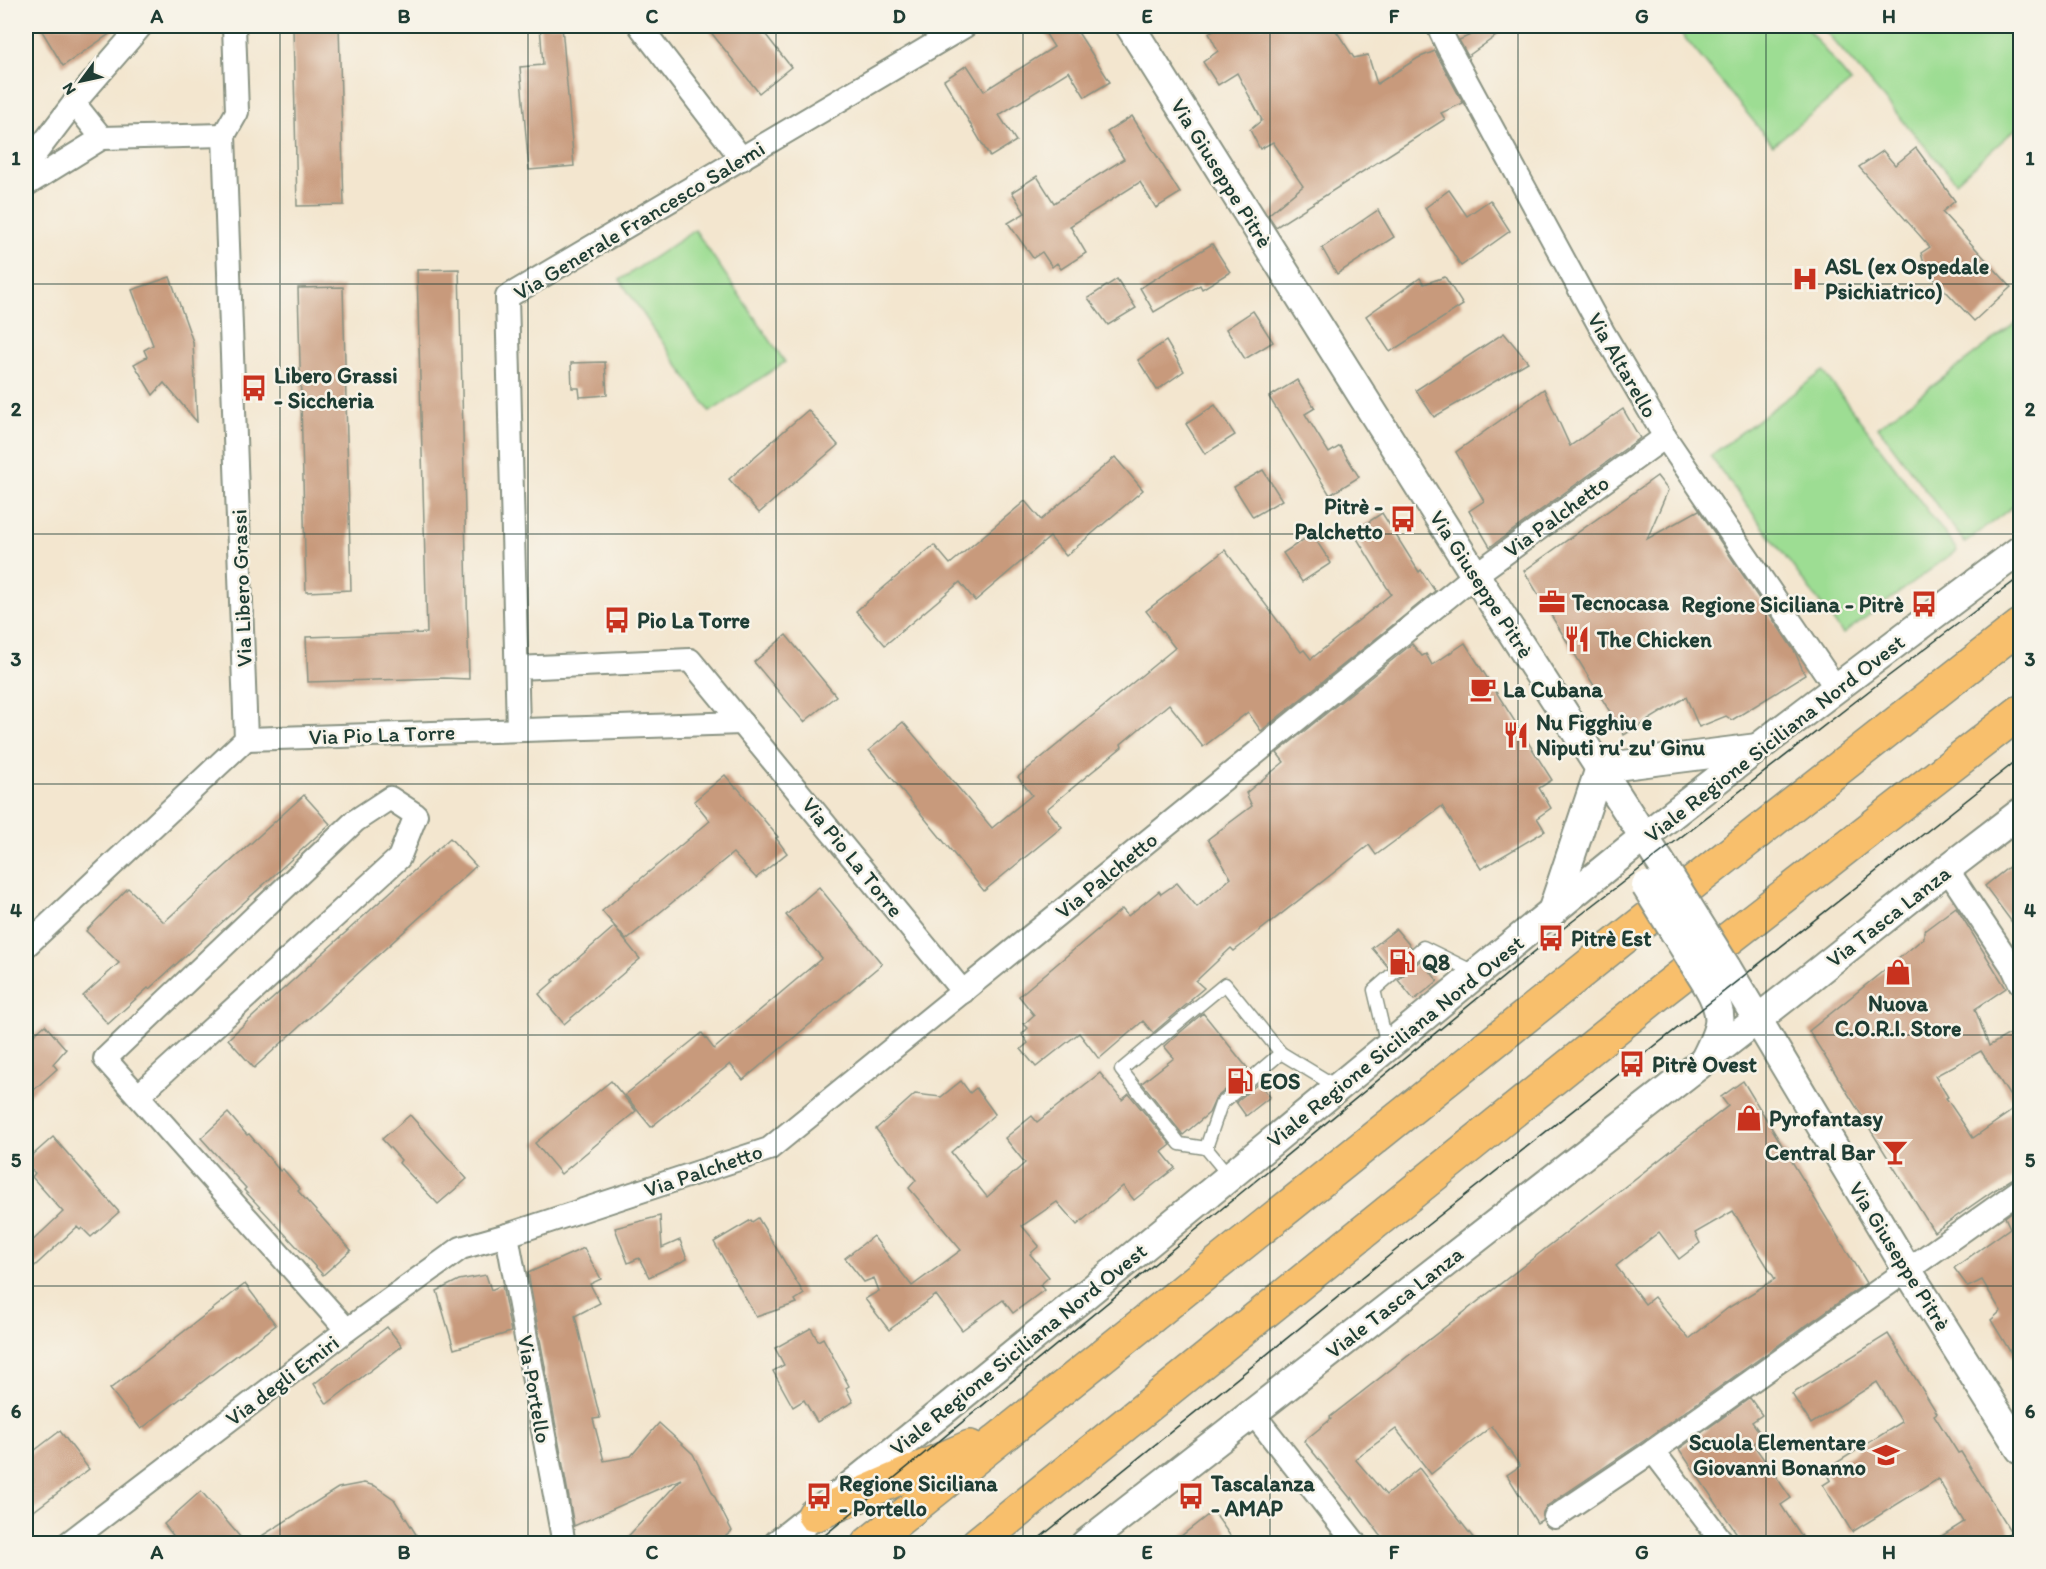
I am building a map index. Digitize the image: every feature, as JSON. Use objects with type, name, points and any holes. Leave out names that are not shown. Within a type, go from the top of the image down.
[{"type":"main road","points":[[868,1544],[1641,923],[2020,626]]},
{"type":"main road","points":[[976,1544],[1663,990],[2020,712]]},
{"type":"main road","points":[[814,1515],[1005,1432]]},
{"type":"street","points":[[26,166],[74,103],[141,26]]},
{"type":"street","points":[[26,185],[102,138],[224,135],[237,112],[234,26]]},
{"type":"street","points":[[640,26],[742,159]]},
{"type":"street","name":"Via Generale Francesco Salemi","points":[[517,668],[507,297],[965,26]]},
{"type":"street","name":"Via Giuseppe Pitrè","points":[[1130,26],[1475,574],[1645,837],[1656,879],[1717,977],[1756,1019],[1908,1271],[2020,1449]]},
{"type":"street","name":"Via Altarello","points":[[1438,26],[1603,332],[1665,437],[1836,688]]},
{"type":"street","points":[[74,103],[102,138]]},
{"type":"street","name":"Via Libero Grassi","points":[[224,135],[246,739]]},
{"type":"street","name":"Via Palchetto","points":[[507,1235],[769,1149],[1475,574],[1665,437]]},
{"type":"street","name":"Viale Regione Siciliana Nord Ovest","points":[[778,1544],[1614,861],[1836,688],[2020,550]]},
{"type":"street","name":"Via Pio La Torre","points":[[517,668],[690,660],[963,992]]},
{"type":"street","points":[[517,668],[518,729]]},
{"type":"street","name":"Via Pio La Torre","points":[[246,739],[742,723]]},
{"type":"street","points":[[26,946],[246,739]]},
{"type":"street","points":[[1552,912],[1600,768],[1759,748]]},
{"type":"street","points":[[138,1096],[399,858],[416,815],[390,798],[355,821],[105,1059],[138,1096],[347,1330]]},
{"type":"street","name":"Via Tasca Lanza","points":[[1756,1019],[2020,813]]},
{"type":"street","name":"Via Giuseppe Pitrè","points":[[1614,861],[1656,879]]},
{"type":"street","points":[[1947,869],[2013,968],[2020,983]]},
{"type":"street","name":"Via Giuseppe Pitrè","points":[[1704,1060],[1716,1036],[1720,1013],[1717,977]]},
{"type":"street","points":[[1704,1060],[1756,1019]]},
{"type":"street","name":"Viale Tasca Lanza","points":[[1085,1544],[1704,1060]]},
{"type":"street","points":[[1555,1517],[1653,1451],[2020,1190]]},
{"type":"street","name":"Via degli Emiri","points":[[67,1544],[347,1330],[461,1248],[507,1235]]},
{"type":"street","name":"Via Portello","points":[[507,1235],[564,1544]]},
{"type":"street","points":[[1252,1412],[1356,1544]]},
{"type":"street","points":[[1653,1451],[1724,1544]]},
{"type":"lane","points":[[1388,1047],[1374,990],[1423,947],[1477,974]]},
{"type":"lane","points":[[1230,1177],[1206,1148],[1180,1144],[1121,1070],[1225,984],[1281,1053],[1338,1088]]},
{"type":"lane","points":[[1206,1148],[1221,1104],[1281,1053]]},
{"type":"green space","points":[[1675,26],[1805,26],[1851,82],[1773,145]]},
{"type":"green space","points":[[1821,26],[2009,26],[2020,39],[2020,125],[1956,182]]},
{"type":"green space","points":[[695,230],[785,362],[710,412],[620,280]]},
{"type":"green space","points":[[2020,320],[2020,501],[1965,543],[1878,427]]},
{"type":"green space","points":[[1823,371],[1957,550],[1843,634],[1710,456]]},
{"type":"building","points":[[39,26],[121,26],[63,66]]},
{"type":"building","points":[[293,26],[339,26],[344,205],[297,206]]},
{"type":"building","points":[[540,26],[562,26],[574,166],[529,170],[520,67],[543,65]]},
{"type":"building","points":[[706,26],[759,26],[791,67],[759,93]]},
{"type":"building","points":[[1041,26],[1074,26],[1110,82],[1085,97],[1069,71],[999,115],[1016,141],[990,157],[944,80],[967,65],[984,91],[1054,47]]},
{"type":"building","points":[[1219,26],[1333,26],[1354,58],[1368,55],[1377,84],[1418,58],[1435,51],[1463,103],[1441,113],[1445,119],[1276,227],[1268,215],[1303,186],[1273,142],[1260,149],[1250,130],[1262,120],[1237,73],[1218,85],[1203,62],[1218,51],[1209,33]]},
{"type":"building","points":[[1491,26],[1500,26],[1503,31],[1468,56],[1459,40]]},
{"type":"building","points":[[1132,116],[1180,193],[1156,208],[1140,182],[1070,226],[1086,253],[1061,269],[1057,263],[1052,267],[1042,252],[1033,258],[1008,223],[1025,213],[1012,192],[1037,176],[1054,203],[1124,159],[1107,132]]},
{"type":"building","points":[[1916,148],[1955,201],[1942,212],[2011,287],[1974,321],[1926,270],[1921,253],[1930,247],[1859,167],[1883,151],[1895,165]]},
{"type":"building","points":[[1449,190],[1467,216],[1490,200],[1510,231],[1461,266],[1425,208]]},
{"type":"building","points":[[1378,210],[1394,237],[1337,274],[1322,248]]},
{"type":"building","points":[[1212,244],[1230,272],[1202,289],[1200,285],[1154,312],[1140,288]]},
{"type":"building","points":[[459,269],[469,679],[308,682],[306,637],[427,633],[417,270]]},
{"type":"building","points":[[170,277],[193,342],[197,422],[164,383],[153,395],[134,364],[147,357],[144,350],[153,345],[132,290]]},
{"type":"building","points":[[1445,277],[1463,305],[1390,352],[1366,316],[1420,278],[1424,284]]},
{"type":"building","points":[[1117,279],[1136,308],[1108,325],[1088,298]]},
{"type":"building","points":[[343,287],[351,590],[306,592],[298,288]]},
{"type":"building","points":[[1253,311],[1273,342],[1245,359],[1226,329]]},
{"type":"building","points":[[1504,333],[1528,362],[1434,417],[1416,390]]},
{"type":"building","points":[[1166,341],[1184,371],[1157,390],[1138,360]]},
{"type":"building","points":[[605,362],[607,395],[580,397],[579,388],[572,388],[571,363]]},
{"type":"building","points":[[1297,380],[1315,408],[1305,414],[1329,453],[1340,446],[1359,477],[1330,495],[1269,397]]},
{"type":"building","points":[[1544,389],[1570,446],[1623,409],[1640,438],[1490,547],[1469,511],[1484,501],[1456,452]]},
{"type":"building","points":[[1215,405],[1235,435],[1205,454],[1186,424]]},
{"type":"building","points":[[808,410],[838,445],[759,513],[729,479]]},
{"type":"building","points":[[1115,457],[1143,490],[1066,556],[1050,537],[975,601],[960,582],[885,645],[856,611],[934,545],[950,564],[1025,501],[1041,520]]},
{"type":"building","points":[[1263,470],[1282,500],[1253,517],[1234,487]]},
{"type":"building","points":[[1657,476],[1668,490],[1647,539],[1699,510],[1795,652],[1805,675],[1732,720],[1726,716],[1699,727],[1686,697],[1624,735],[1524,571]]},
{"type":"building","points":[[1382,513],[1419,572],[1421,570],[1435,591],[1261,731],[1248,712],[1203,747],[1169,704],[1121,744],[1122,747],[1047,809],[1062,827],[984,891],[869,750],[903,722],[992,828],[1032,795],[1018,777],[1175,648],[1146,611],[1225,550],[1301,652],[1304,650],[1311,659],[1391,594],[1353,532]]},
{"type":"building","points":[[1312,534],[1331,563],[1302,582],[1283,553]]},
{"type":"building","points":[[786,635],[836,696],[804,722],[754,662]]},
{"type":"building","points":[[1465,643],[1552,780],[1539,788],[1551,808],[1537,818],[1545,831],[1481,869],[1442,806],[1376,855],[1369,845],[1234,951],[1231,948],[1196,981],[1204,988],[1153,1033],[1143,1021],[1099,1059],[1079,1033],[1036,1067],[1021,1049],[1028,1043],[1022,1034],[1028,1028],[1024,1024],[1034,1015],[1019,996],[1122,909],[1128,916],[1159,891],[1161,894],[1177,883],[1197,907],[1231,878],[1208,839],[1252,806],[1246,793],[1284,762],[1277,753],[1412,644],[1422,656],[1426,654],[1432,665]]},
{"type":"building","points":[[725,775],[778,837],[776,838],[787,853],[756,878],[733,853],[626,940],[602,911],[710,821],[694,801]]},
{"type":"building","points":[[304,795],[330,824],[108,1024],[83,996],[119,963],[86,931],[128,888],[164,922]]},
{"type":"building","points":[[450,838],[476,866],[254,1068],[228,1039]]},
{"type":"building","points":[[2020,858],[2020,933],[1985,886]]},
{"type":"building","points":[[819,887],[882,964],[743,1080],[730,1064],[651,1127],[625,1095],[702,1033],[714,1049],[822,958],[786,915]]},
{"type":"building","points":[[1956,907],[2006,988],[1975,1009],[1989,1046],[2020,1028],[2020,1177],[2012,1179],[1993,1191],[1934,1232],[1809,1031],[1924,938],[1924,931]],"holes":[[[1981,1051],[2017,1107],[1973,1138],[1946,1098],[1948,1097],[1935,1076]]]},
{"type":"building","points":[[614,927],[640,959],[564,1024],[539,994]]},
{"type":"building","points":[[1396,929],[1411,947],[1388,967],[1372,948]]},
{"type":"building","points":[[1421,960],[1438,981],[1414,1000],[1398,980]]},
{"type":"building","points":[[1203,1013],[1249,1070],[1216,1098],[1209,1113],[1183,1135],[1142,1083],[1174,1058],[1164,1046]]},
{"type":"building","points":[[45,1025],[66,1049],[53,1064],[57,1069],[26,1097],[26,1042]]},
{"type":"building","points":[[1100,1073],[1122,1100],[1129,1094],[1171,1145],[1162,1152],[1175,1168],[1134,1200],[1123,1186],[1077,1225],[1057,1202],[1022,1226],[1039,1246],[1030,1254],[1049,1277],[1040,1285],[1044,1290],[1013,1313],[1003,1300],[962,1330],[936,1295],[889,1330],[865,1299],[879,1291],[874,1278],[864,1282],[845,1258],[873,1236],[912,1286],[961,1250],[909,1188],[916,1180],[876,1129],[915,1094],[941,1097],[961,1081],[970,1093],[976,1088],[995,1114],[951,1152],[987,1197],[1025,1163],[1005,1138],[1032,1116],[1037,1122]]},
{"type":"building","points":[[611,1081],[636,1111],[561,1174],[535,1143]]},
{"type":"building","points":[[1743,1081],[1866,1283],[1645,1440],[1547,1506],[1542,1520],[1537,1523],[1507,1475],[1520,1466],[1492,1426],[1431,1474],[1396,1429],[1355,1459],[1386,1495],[1419,1468],[1478,1544],[1387,1544],[1352,1497],[1351,1499],[1304,1441],[1331,1419],[1330,1417],[1728,1106],[1721,1097]],"holes":[[[1733,1211],[1775,1279],[1728,1308],[1689,1339],[1654,1297],[1645,1304],[1616,1266],[1659,1232],[1679,1259],[1700,1243],[1695,1233]]]},
{"type":"building","points":[[1259,1083],[1270,1097],[1246,1116],[1236,1102]]},
{"type":"building","points":[[228,1113],[280,1171],[283,1169],[300,1189],[298,1191],[351,1250],[323,1275],[244,1190],[246,1188],[201,1138]]},
{"type":"building","points":[[410,1115],[467,1179],[438,1204],[399,1163],[401,1160],[382,1139]]},
{"type":"building","points":[[53,1137],[119,1212],[91,1237],[82,1228],[80,1230],[77,1227],[26,1274],[26,1247],[63,1212],[32,1177],[35,1173],[26,1165],[26,1161]]},
{"type":"building","points":[[2020,1206],[2020,1368],[1991,1320],[2001,1311],[1982,1280],[1968,1287],[1954,1268],[2010,1228],[2005,1217]]},
{"type":"building","points":[[660,1216],[662,1248],[680,1240],[687,1259],[649,1277],[639,1258],[628,1263],[615,1228]]},
{"type":"building","points":[[758,1218],[804,1294],[795,1300],[797,1303],[756,1317],[714,1242]]},
{"type":"building","points":[[584,1248],[601,1279],[590,1284],[600,1303],[575,1316],[600,1418],[593,1419],[604,1461],[631,1456],[659,1423],[693,1454],[732,1531],[716,1544],[621,1544],[681,1479],[574,1526],[528,1273]]},
{"type":"building","points":[[486,1275],[491,1290],[502,1285],[511,1332],[454,1349],[437,1291],[459,1280]]},
{"type":"building","points":[[245,1284],[276,1325],[141,1429],[110,1389]]},
{"type":"building","points":[[387,1327],[402,1346],[327,1404],[314,1384]]},
{"type":"building","points":[[811,1328],[818,1341],[823,1338],[849,1386],[846,1388],[853,1402],[817,1422],[804,1400],[793,1407],[773,1371],[784,1365],[775,1348]]},
{"type":"building","points":[[1888,1334],[1937,1413],[1934,1415],[1958,1453],[1961,1452],[2011,1532],[1992,1544],[1929,1544],[1964,1522],[1938,1479],[1852,1532],[1823,1485],[1831,1480],[1825,1470],[1902,1422],[1877,1382],[1811,1424],[1792,1394]]},
{"type":"building","points":[[1750,1398],[1762,1415],[1752,1422],[1763,1437],[1753,1444],[1791,1498],[1781,1505],[1807,1544],[1744,1544],[1679,1449]]},
{"type":"building","points":[[60,1431],[89,1469],[26,1517],[26,1457]]},
{"type":"building","points":[[364,1483],[375,1486],[394,1499],[422,1544],[249,1544],[338,1488]]},
{"type":"building","points":[[201,1491],[246,1544],[180,1544],[164,1524]]},
{"type":"building","points":[[1213,1511],[1236,1544],[1171,1544]]},
{"type":"tram line","points":[[814,1544],[1551,938],[1874,687],[2020,577]]},
{"type":"tram line","points":[[1032,1544],[1401,1246],[2020,758]]},
{"type":"place","name":"ASL (ex Ospedale Psichiatrico)","points":[[1805,279]]},
{"type":"place","name":"Libero Grassi - Siccheria","points":[[254,388]]},
{"type":"place","name":"Pitrè - Palchetto","points":[[1403,519]]},
{"type":"place","name":"Tecnocasa","points":[[1552,602]]},
{"type":"place","name":"Regione Siciliana - Pitrè","points":[[1924,604]]},
{"type":"place","name":"Pio La Torre","points":[[617,620]]},
{"type":"place","name":"The Chicken","points":[[1577,639]]},
{"type":"place","name":"La Cubana","points":[[1483,689]]},
{"type":"place","name":"Nu Figghiu e Niputi ru' zu' Ginu","points":[[1516,735]]},
{"type":"place","name":"Pitrè Est","points":[[1551,938]]},
{"type":"place","name":"Q8","points":[[1402,962]]},
{"type":"place","name":"Nuova C.O.R.I. Store","points":[[1898,972]]},
{"type":"place","name":"Pitrè Ovest","points":[[1632,1064]]},
{"type":"place","name":"EOS","points":[[1240,1081]]},
{"type":"place","name":"Pyrofantasy","points":[[1749,1118]]},
{"type":"place","name":"Central Bar","points":[[1895,1152]]},
{"type":"place","name":"Scuola Elementare Giovanni Bonanno","points":[[1886,1455]]},
{"type":"place","name":"Regione Siciliana - Portello","points":[[819,1496]]},
{"type":"place","name":"Tascalanza - AMAP","points":[[1191,1496]]}]
